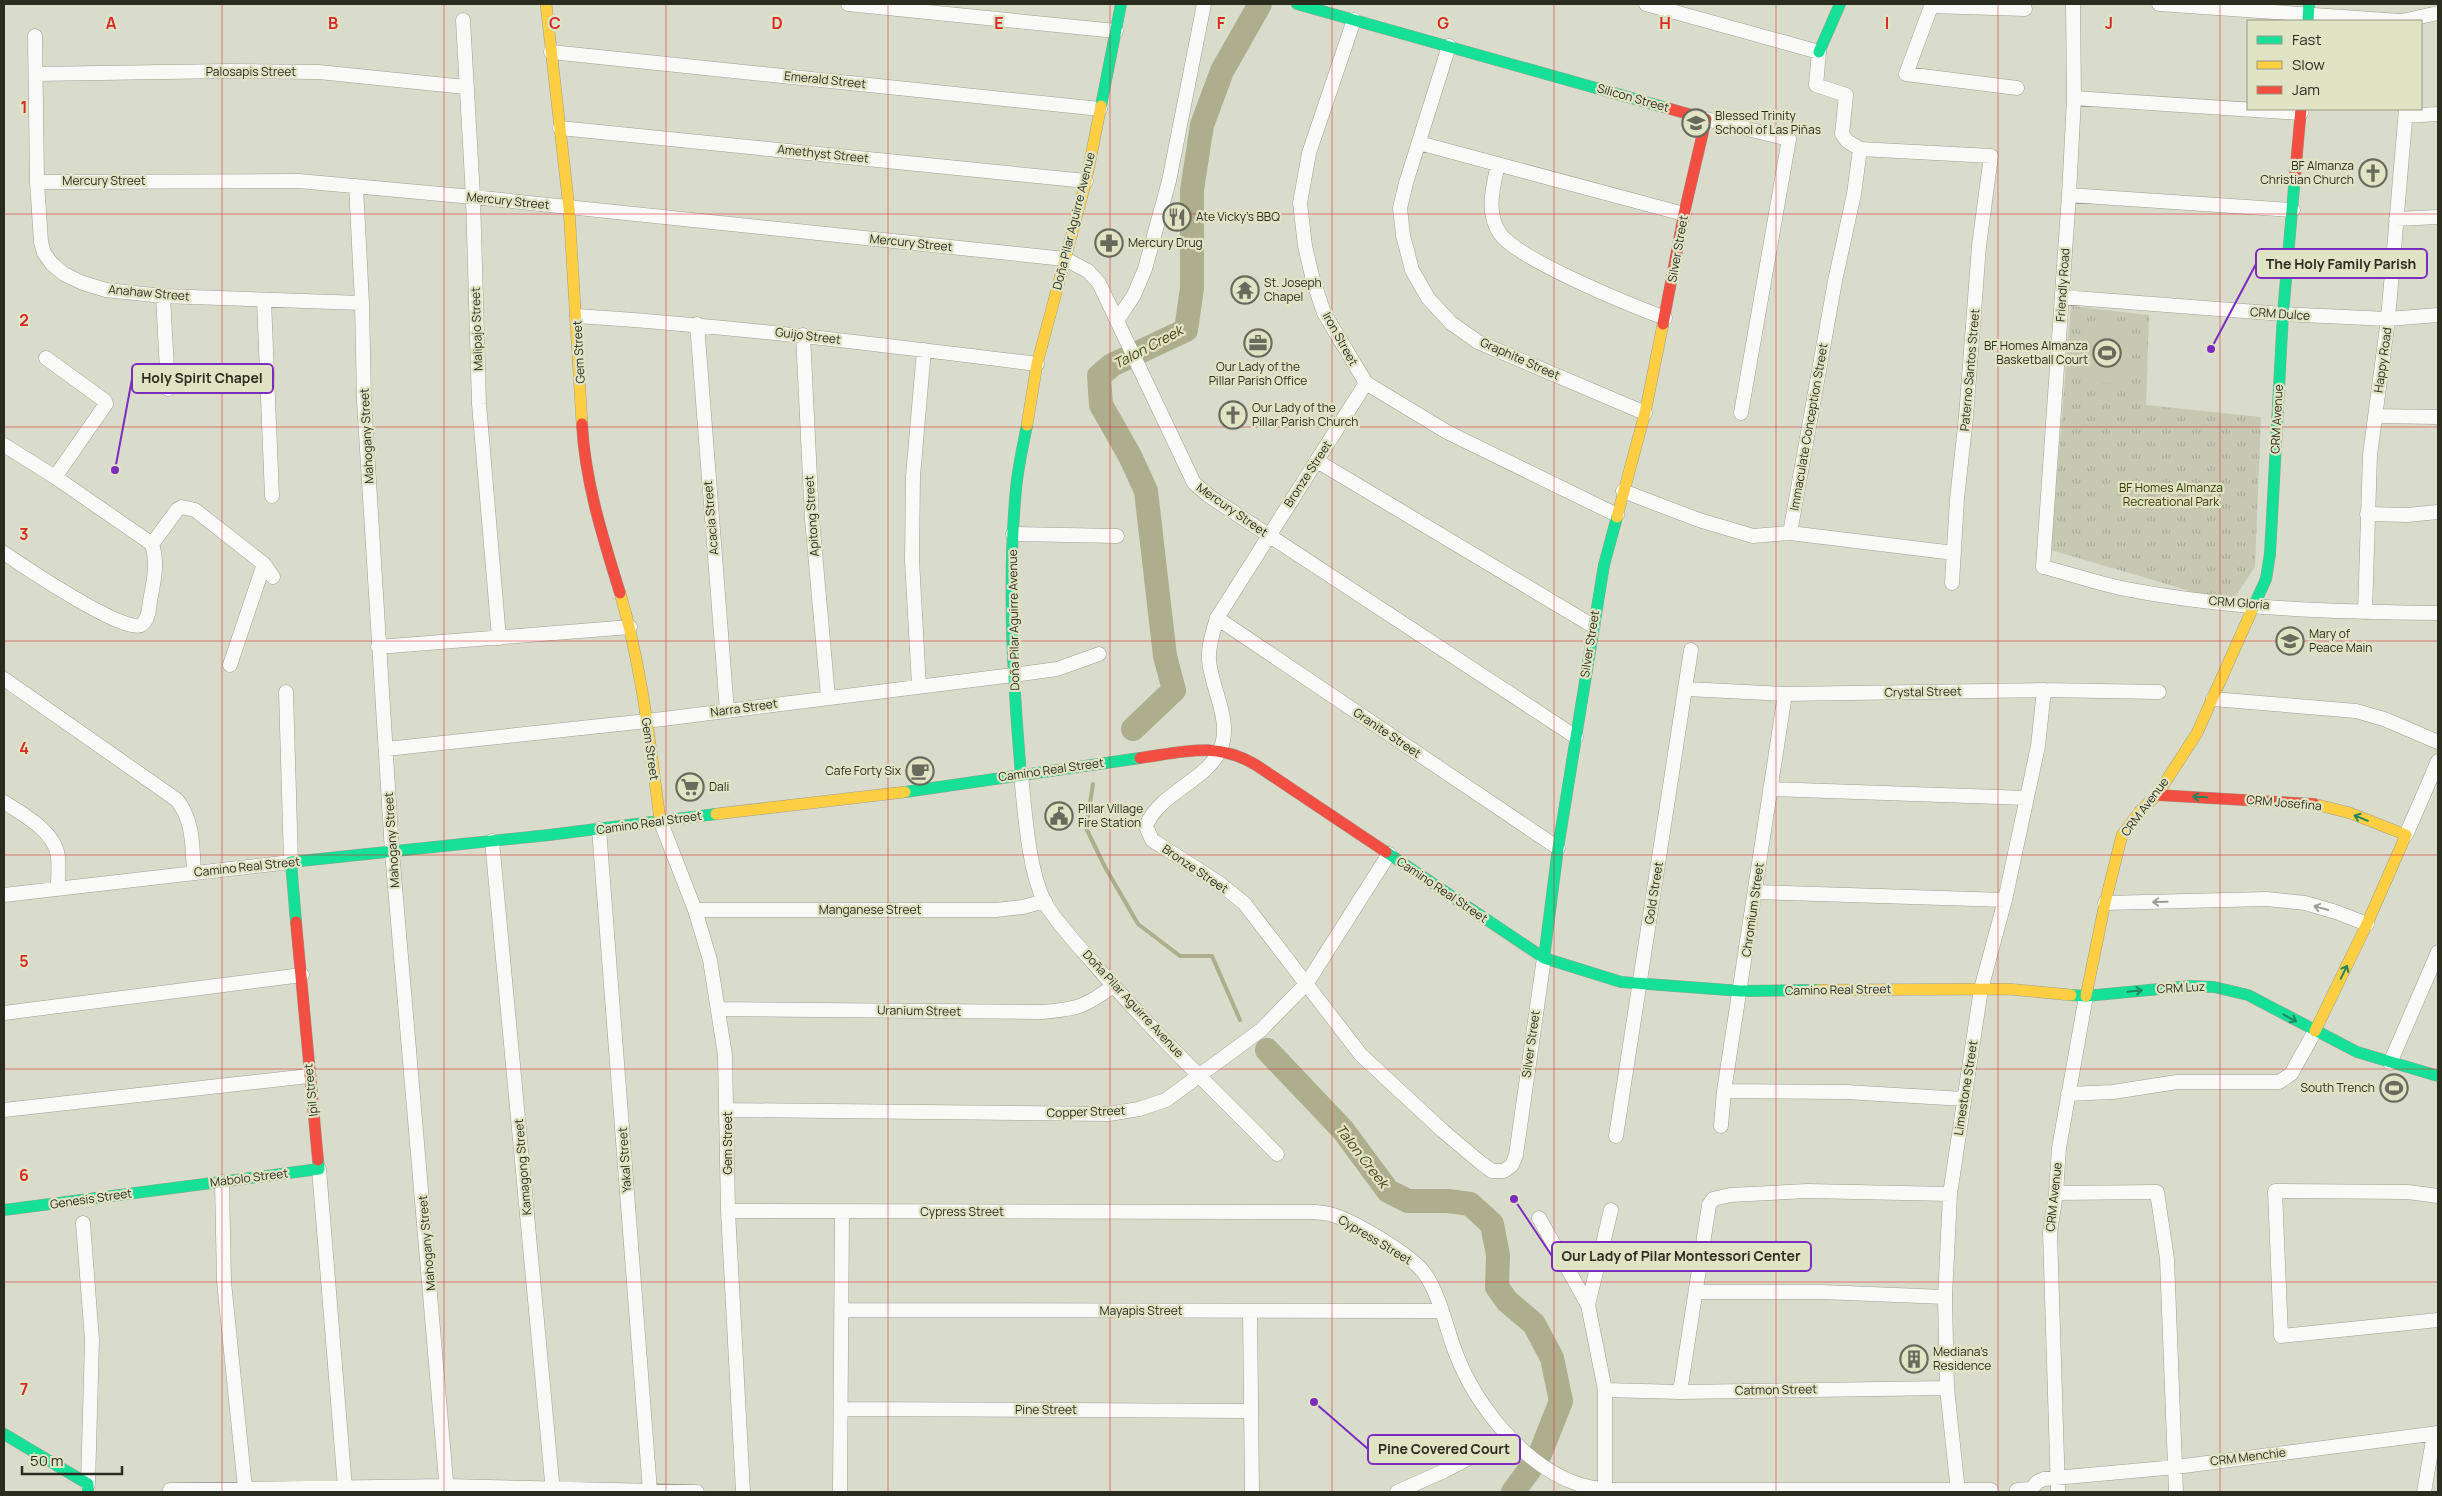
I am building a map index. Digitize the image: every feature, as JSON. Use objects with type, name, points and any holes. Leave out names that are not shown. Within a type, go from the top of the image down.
[{"type":"street","name":"Gem Street","points":[[546,4],[569,208],[577,316],[583,449],[598,522],[630,627],[647,721],[660,820],[695,910],[710,960],[719,1009],[725,1055],[728,1110],[728,1211],[743,1492]]},
{"type":"street","points":[[848,4],[1116,31]]},
{"type":"street","name":"Doña Pilar Aguirre Avenue","points":[[1121,4],[1086,181],[1037,364],[1022,445],[1013,534],[1012,675],[1026,818],[1034,864],[1045,901],[1113,986],[1277,1154]]},
{"type":"street","points":[[1118,319],[1134,295],[1145,269],[1168,181],[1204,4]]},
{"type":"street","name":"Silicon Street","points":[[1297,4],[1706,119],[1789,139],[1741,413]]},
{"type":"street","points":[[1646,4],[1820,52]]},
{"type":"street","points":[[1840,4],[1820,52],[1816,82],[1819,86],[1846,95],[1842,134],[1847,141],[1860,149]]},
{"type":"street","name":"Friendly Road","points":[[2043,567],[2069,195],[2074,98],[2073,4]]},
{"type":"street","points":[[2159,4],[2395,20]]},
{"type":"street","points":[[2407,20],[2415,4]]},
{"type":"street","points":[[2017,88],[1906,74],[1932,5],[2024,9]]},
{"type":"street","points":[[2410,20],[2438,12]]},
{"type":"street","name":"Malipajo Street","points":[[463,20],[465,87],[473,197],[479,404],[499,638]]},
{"type":"street","name":"Iron Street","points":[[1354,20],[1309,153],[1300,203],[1305,246],[1313,280],[1324,313],[1366,383],[1447,432],[1617,515]]},
{"type":"street","name":"Anahaw Street","points":[[35,36],[37,182],[42,242],[44,253],[52,264],[64,274],[83,283],[106,290],[163,296],[362,303]]},
{"type":"street","name":"Graphite Street","points":[[1449,46],[1400,208],[1403,236],[1412,270],[1428,298],[1451,323],[1478,342],[1645,413]]},
{"type":"street","name":"Emerald Street","points":[[551,52],[1100,109]]},
{"type":"street","name":"Palosapis Street","points":[[36,74],[229,71],[319,72],[465,87]]},
{"type":"street","points":[[2074,98],[2247,108]]},
{"type":"street","points":[[2284,110],[2301,111]]},
{"type":"street","name":"CRM Avenue","points":[[2058,1492],[2050,1232],[2056,1194],[2058,1148],[2104,903],[2122,835],[2140,811],[2157,795],[2198,733],[2266,578],[2270,554],[2283,314],[2301,111]]},
{"type":"street","points":[[2406,112],[2438,114]]},
{"type":"street","name":"Happy Road","points":[[2365,612],[2367,514],[2375,416],[2388,319],[2406,112]]},
{"type":"street","name":"Silver Street","points":[[1504,1171],[1512,1165],[1516,1156],[1558,848],[1604,565],[1645,413],[1684,214],[1706,119]]},
{"type":"street","name":"Amethyst Street","points":[[560,128],[1086,181]]},
{"type":"street","points":[[1419,143],[1684,214]]},
{"type":"street","name":"Paterno Santos Street","points":[[1860,149],[1990,156],[1979,246],[1952,583]]},
{"type":"street","name":"Immaculate Conception Street","points":[[1790,534],[1835,281],[1854,194],[1860,149]]},
{"type":"street","points":[[1498,164],[1490,201],[1493,217],[1501,234],[1508,241],[1535,260],[1665,318]]},
{"type":"street","name":"Mercury Street","points":[[37,182],[299,181],[473,197],[1065,259],[1088,271],[1099,283],[1118,319],[1134,358],[1194,483],[1209,496],[1576,737]]},
{"type":"street","name":"Mahogany Street","points":[[356,186],[362,303],[364,401],[392,852],[447,1489]]},
{"type":"street","points":[[2069,195],[2293,210]]},
{"type":"street","points":[[2396,219],[2438,217]]},
{"type":"street","points":[[163,296],[168,389]]},
{"type":"street","name":"CRM Dulce","points":[[2062,297],[2283,314],[2388,319],[2438,315]]},
{"type":"street","points":[[264,300],[272,496]]},
{"type":"street","name":"Guijo Street","points":[[577,316],[697,324],[803,335],[1037,364]]},
{"type":"street","name":"Acacia Street","points":[[697,324],[727,711]]},
{"type":"street","name":"Apitong Street","points":[[803,335],[812,519],[828,697]]},
{"type":"street","points":[[919,686],[912,560],[912,522],[917,416],[924,350]]},
{"type":"street","points":[[46,358],[105,401],[106,404],[55,477]]},
{"type":"street","name":"Bronze Street","points":[[1366,383],[1217,618],[1210,641],[1209,659],[1223,720],[1221,749],[1208,766],[1151,814],[1146,826],[1152,840],[1220,883],[1244,903],[1362,1055],[1390,1082],[1481,1164],[1492,1170],[1504,1171]]},
{"type":"street","points":[[2375,416],[2438,417]]},
{"type":"street","points":[[4,445],[55,477],[152,544],[156,556],[156,570],[147,618],[142,624],[134,626],[122,624],[4,553]]},
{"type":"street","points":[[1317,461],[1593,626]]},
{"type":"street","points":[[1623,491],[1740,534],[1765,537],[1790,534],[1954,553]]},
{"type":"street","points":[[152,544],[177,510],[182,507],[188,507],[201,514],[264,564],[273,577]]},
{"type":"street","points":[[2367,514],[2407,515],[2438,512]]},
{"type":"street","points":[[1013,534],[1117,536]]},
{"type":"street","points":[[230,665],[264,564]]},
{"type":"street","name":"CRM Gloria","points":[[2043,567],[2130,590],[2195,600],[2365,612],[2438,612]]},
{"type":"street","name":"Granite Street","points":[[1217,618],[1558,848]]},
{"type":"street","points":[[378,647],[630,627]]},
{"type":"street","name":"Gold Street","points":[[1616,1136],[1687,689],[1691,650]]},
{"type":"street","name":"Narra Street","points":[[386,749],[647,721],[1012,675],[1057,669],[1100,654]]},
{"type":"street","points":[[4,680],[177,800],[185,810],[191,826],[194,872]]},
{"type":"street","name":"Crystal Street","points":[[1687,689],[1785,694],[2044,690],[2159,692]]},
{"type":"street","name":"Limestone Street","points":[[1958,1491],[1948,1388],[1945,1296],[1950,1194],[1982,989],[2005,900],[2038,746],[2044,690]]},
{"type":"street","name":"Ipil Street","points":[[286,692],[291,862],[319,1169],[345,1488]]},
{"type":"street","name":"Chromium Street","points":[[1721,1126],[1724,1091],[1741,991],[1785,694]]},
{"type":"street","points":[[2213,699],[2356,711],[2384,719],[2438,742]]},
{"type":"street","name":"Camino Real Street","points":[[4,895],[194,872],[599,830],[660,820],[846,800],[1172,752],[1221,749],[1239,755],[1256,765],[1544,958],[1572,968],[1621,982],[1741,991],[2037,990]]},
{"type":"street","points":[[2068,1094],[2113,1092],[2177,1082],[2280,1082],[2291,1074],[2367,924],[2438,761]]},
{"type":"street","points":[[1770,789],[2026,798]]},
{"type":"street","name":"CRM Josefina","points":[[2157,795],[2295,801],[2322,805],[2350,813],[2406,835]]},
{"type":"street","points":[[4,802],[38,825],[50,838],[58,854],[58,888]]},
{"type":"street","name":"Yakal Street","points":[[599,830],[650,1492]]},
{"type":"street","name":"Kamagong Street","points":[[492,841],[553,1491]]},
{"type":"street","name":"Copper Street","points":[[728,1110],[1109,1114],[1139,1109],[1166,1100],[1261,1030],[1307,983],[1389,854]]},
{"type":"street","points":[[1755,892],[2005,900]]},
{"type":"street","points":[[2104,903],[2266,899],[2305,903],[2367,924]]},
{"type":"street","name":"Manganese Street","points":[[695,910],[996,910],[1023,907],[1045,901]]},
{"type":"street","points":[[2390,1063],[2438,952]]},
{"type":"street","points":[[4,1012],[302,975]]},
{"type":"street","name":"Uranium Street","points":[[719,1009],[1042,1012],[1069,1010],[1090,1003],[1113,986]]},
{"type":"street","name":"CRM Luz","points":[[2037,990],[2086,996],[2192,986],[2214,987],[2248,995],[2357,1052],[2438,1076]]},
{"type":"street","points":[[4,1110],[310,1076]]},
{"type":"street","points":[[1724,1091],[1846,1092],[1964,1099]]},
{"type":"street","name":"Mabolo Street","points":[[179,1187],[319,1169]]},
{"type":"street","points":[[222,1182],[224,1282],[245,1488]]},
{"type":"street","name":"Genesis Street","points":[[4,1210],[179,1187]]},
{"type":"street","points":[[2438,1196],[2408,1192],[2275,1191],[2281,1336],[2438,1320]]},
{"type":"street","points":[[1680,1392],[1709,1205],[1713,1198],[1807,1192],[1950,1194]]},
{"type":"street","points":[[2056,1194],[2157,1192],[2167,1259],[2176,1492]]},
{"type":"street","points":[[1588,1305],[1611,1210]]},
{"type":"street","name":"Cypress Street","points":[[728,1211],[1315,1212],[1332,1214],[1349,1221],[1413,1262],[1425,1273],[1464,1372],[1491,1414],[1533,1460],[1555,1474],[1580,1485],[1605,1490],[1753,1492],[1991,1490]]},
{"type":"street","points":[[840,1492],[842,1212]]},
{"type":"street","points":[[1538,1218],[1588,1305],[1605,1390],[1605,1490]]},
{"type":"street","points":[[82,1223],[92,1340],[88,1488]]},
{"type":"street","points":[[1696,1292],[1821,1292],[1945,1296]]},
{"type":"street","name":"Mayapis Street","points":[[841,1310],[1441,1311]]},
{"type":"street","points":[[1250,1311],[1252,1492]]},
{"type":"street","name":"Catmon Street","points":[[1605,1390],[1680,1392],[1948,1388]]},
{"type":"street","name":"Pine Street","points":[[842,1409],[1250,1411]]},
{"type":"street","points":[[2424,1492],[2436,1433]]},
{"type":"street","name":"CRM Menchie","points":[[2016,1490],[2032,1489],[2040,1480],[2176,1466],[2436,1433]]},
{"type":"street","points":[[4,1434],[88,1488]]},
{"type":"street","points":[[1397,1492],[1444,1471],[1510,1437]]},
{"type":"street","points":[[170,1490],[345,1488],[697,1492]]},
{"type":"green space","name":"BF Homes Almanza Recreational Park","points":[[2071,306],[2149,315],[2146,405],[2261,417],[2255,567],[2231,603],[2051,550]]},
{"type":"green space","name":"BF Homes Almanza Basketball Court","points":[[2085,322],[2130,323],[2128,384],[2084,383]]},
{"type":"green space","name":"South Trench","points":[[2391,1074],[2405,1077],[2398,1102],[2384,1098]]},
{"type":"waterway","name":"Talon Creek","points":[[1133,729],[1174,690],[1165,656],[1146,491],[1130,456],[1101,405],[1099,376],[1112,365],[1186,330],[1192,288],[1192,190],[1202,125],[1222,71],[1260,4]]},
{"type":"waterway","name":"Talon Creek","points":[[1093,784],[1086,828],[1105,867],[1138,924],[1180,956],[1212,956],[1240,1020]]},
{"type":"waterway","name":"Talon Creek","points":[[1267,1050],[1343,1130],[1388,1191],[1408,1201],[1448,1201],[1470,1204],[1492,1224],[1498,1255],[1497,1287],[1507,1301],[1534,1324],[1552,1358],[1561,1401],[1540,1454]]},
{"type":"waterway","name":"Talon Creek","points":[[1513,1492],[1530,1469]]},
{"type":"traffic: fast","points":[[1101,106],[1121,4]]},
{"type":"traffic: fast","points":[[1297,4],[1667,108]]},
{"type":"traffic: fast","points":[[1819,52],[1840,4]]},
{"type":"traffic: fast","points":[[2308,20],[2309,4]]},
{"type":"traffic: fast","points":[[2252,610],[2266,579],[2270,554],[2283,314],[2295,176]]},
{"type":"traffic: fast","points":[[1021,775],[1012,632],[1012,560],[1017,481],[1027,425]]},
{"type":"traffic: fast","points":[[1544,958],[1558,848],[1604,565],[1617,517]]},
{"type":"traffic: fast","points":[[905,792],[1140,758]]},
{"type":"traffic: fast","points":[[296,922],[291,862],[549,835],[716,814]]},
{"type":"traffic: fast","points":[[1386,852],[1544,958],[1621,982],[1741,991],[1819,990]]},
{"type":"traffic: fast","points":[[2071,995],[2086,996],[2191,986],[2214,987],[2248,995],[2357,1052],[2438,1076]]},
{"type":"traffic: fast","points":[[4,1210],[319,1169],[318,1160]]},
{"type":"traffic: fast","points":[[4,1434],[88,1484],[88,1492]]},
{"type":"traffic: slow","points":[[546,4],[569,208],[582,424]]},
{"type":"traffic: slow","points":[[1027,425],[1037,364],[1086,181],[1101,106]]},
{"type":"traffic: slow","points":[[1617,517],[1645,413],[1663,324]]},
{"type":"traffic: slow","points":[[620,593],[640,677],[660,820]]},
{"type":"traffic: slow","points":[[2086,996],[2105,903],[2122,835],[2140,811],[2157,795],[2197,733],[2252,610]]},
{"type":"traffic: slow","points":[[716,814],[905,792]]},
{"type":"traffic: slow","points":[[2314,804],[2350,813],[2406,835],[2367,924],[2315,1031]]},
{"type":"traffic: slow","points":[[1819,990],[2008,989],[2071,995]]},
{"type":"traffic: jam","points":[[1663,324],[1684,214],[1706,119],[1667,108]]},
{"type":"traffic: jam","points":[[2295,176],[2301,110]]},
{"type":"traffic: jam","points":[[582,424],[591,488],[601,531],[620,593]]},
{"type":"traffic: jam","points":[[1140,758],[1199,750],[1227,753],[1241,758],[1256,765],[1386,852]]},
{"type":"traffic: jam","points":[[2157,795],[2314,804]]},
{"type":"traffic: jam","points":[[296,922],[318,1160]]},
{"type":"place","name":"Blessed Trinity School of Las Piñas","points":[[1696,123]]},
{"type":"place","name":"BF Almanza Christian Church","points":[[2373,173]]},
{"type":"place","name":"Ate Vicky's BBQ","points":[[1177,217]]},
{"type":"place","name":"Mercury Drug","points":[[1109,243]]},
{"type":"place","name":"St. Joseph Chapel","points":[[1245,290]]},
{"type":"place","name":"Our Lady of the Pillar Parish Office","points":[[1258,343]]},
{"type":"place","name":"The Holy Family Parish","points":[[2211,349]]},
{"type":"place","name":"BF Homes Almanza Basketball Court","points":[[2107,353]]},
{"type":"place","name":"Our Lady of the Pillar Parish Church","points":[[1233,415]]},
{"type":"place","name":"Holy Spirit Chapel","points":[[115,470]]},
{"type":"place","name":"Mary of Peace Main","points":[[2290,641]]},
{"type":"place","name":"Cafe Forty Six","points":[[920,771]]},
{"type":"place","name":"Dali","points":[[690,787]]},
{"type":"place","name":"Pillar Village Fire Station","points":[[1059,816]]},
{"type":"place","name":"South Trench","points":[[2394,1088]]},
{"type":"place","name":"Our Lady of Pilar Montessori Center","points":[[1514,1199]]},
{"type":"place","name":"Mediana's Residence","points":[[1914,1359]]},
{"type":"place","name":"Pine Covered Court","points":[[1314,1402]]}]
